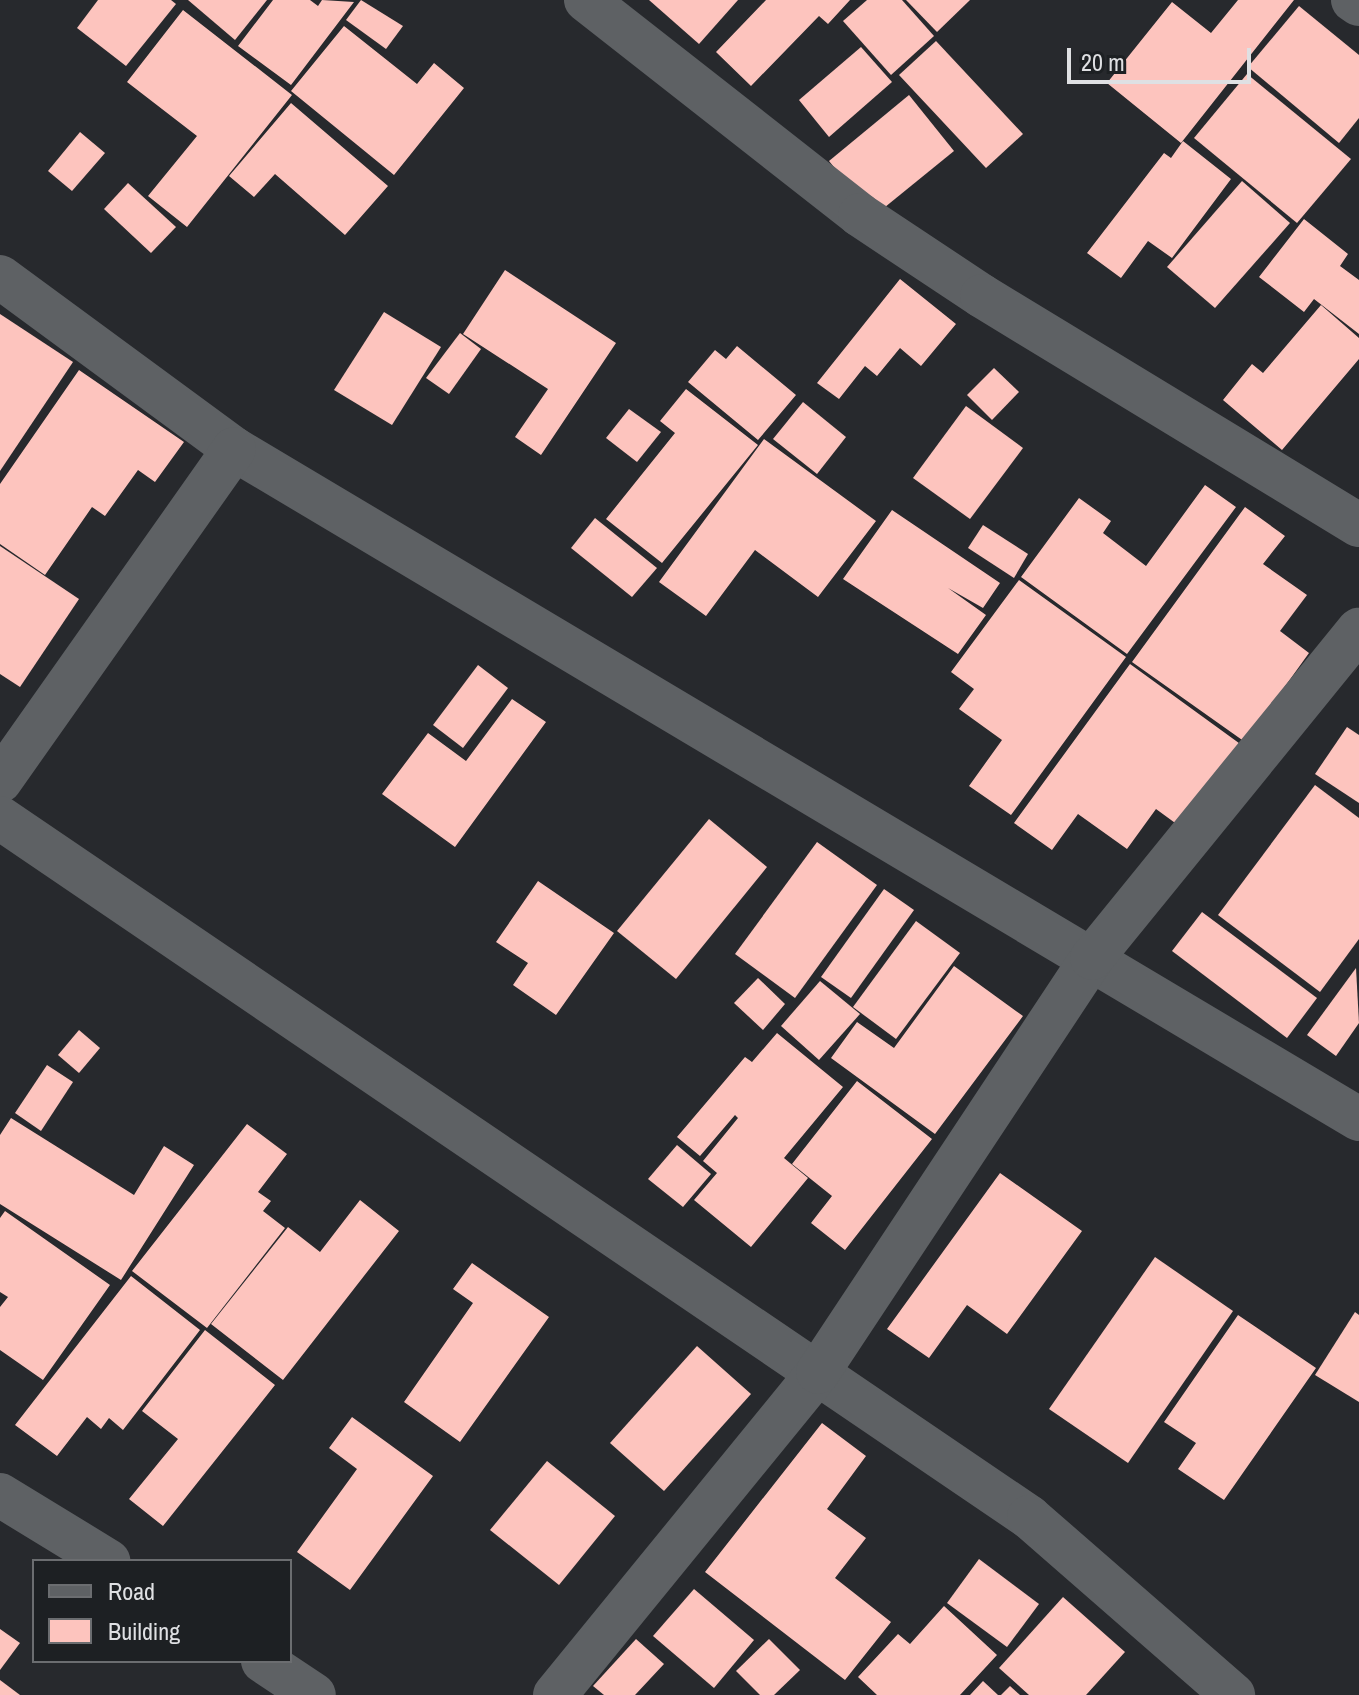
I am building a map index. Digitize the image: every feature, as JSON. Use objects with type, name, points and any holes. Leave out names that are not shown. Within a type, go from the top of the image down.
[{"type":"street","points":[[586,0],[860,215],[982,296],[1359,525]]},
{"type":"street","points":[[1353,0],[1359,4]]},
{"type":"street","points":[[0,277],[234,449],[1359,1119]]},
{"type":"street","points":[[0,781],[234,449]]},
{"type":"street","points":[[555,1695],[818,1372],[1092,958],[1359,630]]},
{"type":"street","points":[[0,818],[1029,1517],[1233,1695]]},
{"type":"street","points":[[0,1495],[105,1559]]},
{"type":"street","points":[[266,1663],[314,1695]]},
{"type":"building","points":[[98,0],[171,0],[176,4],[126,66],[77,28]]},
{"type":"building","points":[[188,0],[267,0],[235,40]]},
{"type":"building","points":[[273,0],[310,0],[318,6],[322,0],[354,2],[291,85],[238,46]]},
{"type":"building","points":[[361,0],[403,26],[386,49],[346,20]]},
{"type":"building","points":[[649,0],[738,0],[699,44]]},
{"type":"building","points":[[766,0],[850,0],[828,24],[819,16],[751,86],[716,52]]},
{"type":"building","points":[[867,0],[902,0],[934,36],[891,75],[843,21]]},
{"type":"building","points":[[906,0],[970,0],[937,32]]},
{"type":"building","points":[[1238,0],[1294,0],[1181,143],[1107,83],[1172,2],[1211,33]]},
{"type":"building","points":[[1299,6],[1359,55],[1359,118],[1339,143],[1248,67]]},
{"type":"building","points":[[183,10],[292,95],[187,227],[148,196],[197,136],[127,82]]},
{"type":"building","points":[[344,26],[417,84],[434,63],[464,88],[394,175],[291,91]]},
{"type":"building","points":[[936,41],[1023,134],[986,168],[899,75]]},
{"type":"building","points":[[861,47],[892,82],[829,137],[799,100]]},
{"type":"building","points":[[1247,74],[1351,159],[1297,223],[1194,138]]},
{"type":"building","points":[[909,95],[954,151],[874,216],[829,161]]},
{"type":"building","points":[[291,103],[388,186],[345,235],[275,174],[254,197],[229,176]]},
{"type":"building","points":[[80,132],[105,153],[72,191],[48,171]]},
{"type":"building","points":[[1183,141],[1231,179],[1172,258],[1148,241],[1121,278],[1087,253],[1164,153],[1171,158]]},
{"type":"building","points":[[1242,181],[1290,223],[1215,308],[1167,267]]},
{"type":"building","points":[[128,183],[176,227],[151,253],[104,209]]},
{"type":"building","points":[[1304,219],[1348,254],[1340,266],[1359,280],[1359,334],[1314,299],[1304,312],[1259,277]]},
{"type":"building","points":[[505,270],[616,343],[541,455],[515,437],[548,389],[463,334]]},
{"type":"building","points":[[900,279],[956,324],[921,366],[900,348],[877,376],[865,366],[839,399],[817,383]]},
{"type":"building","points":[[1321,305],[1359,338],[1359,359],[1282,450],[1223,400],[1252,364],[1263,373]]},
{"type":"building","points":[[384,312],[441,347],[392,425],[334,390]]},
{"type":"building","points":[[0,314],[73,362],[0,471]]},
{"type":"building","points":[[460,333],[481,349],[449,394],[426,378]]},
{"type":"building","points":[[737,346],[796,395],[758,440],[688,382],[715,350],[726,359]]},
{"type":"building","points":[[994,368],[1019,392],[992,420],[967,395]]},
{"type":"building","points":[[79,370],[184,442],[155,482],[138,470],[105,516],[92,507],[45,575],[0,544],[0,484]]},
{"type":"building","points":[[686,389],[758,445],[662,563],[606,519],[675,433],[660,421]]},
{"type":"building","points":[[803,402],[846,437],[817,474],[773,439]]},
{"type":"building","points":[[966,406],[1023,448],[970,519],[913,478]]},
{"type":"building","points":[[629,409],[661,432],[637,462],[606,438]]},
{"type":"building","points":[[764,439],[876,521],[818,597],[755,550],[706,616],[659,582]]},
{"type":"building","points":[[1205,485],[1236,507],[1127,654],[1021,577],[1079,498],[1111,521],[1103,533],[1146,566]]},
{"type":"building","points":[[1245,507],[1285,536],[1263,564],[1307,595],[1280,631],[1309,653],[1245,742],[1132,662]]},
{"type":"building","points":[[892,510],[1000,583],[983,608],[948,588],[986,615],[958,654],[843,579]]},
{"type":"building","points":[[595,518],[657,568],[632,597],[571,548]]},
{"type":"building","points":[[983,525],[1028,554],[1014,578],[968,548]]},
{"type":"building","points":[[0,546],[79,599],[20,687],[0,674]]},
{"type":"building","points":[[1019,580],[1126,657],[1011,815],[969,786],[1002,740],[959,709],[974,689],[951,672]]},
{"type":"building","points":[[1130,664],[1243,746],[1182,828],[1156,809],[1127,849],[1078,814],[1052,850],[1014,823]]},
{"type":"building","points":[[478,665],[508,688],[463,748],[433,725]]},
{"type":"building","points":[[512,699],[546,722],[455,847],[382,794],[428,733],[466,761]]},
{"type":"building","points":[[1347,727],[1359,735],[1359,803],[1315,774]]},
{"type":"building","points":[[1315,785],[1359,818],[1359,939],[1320,992],[1218,915]]},
{"type":"building","points":[[709,819],[767,867],[676,979],[617,931]]},
{"type":"building","points":[[817,842],[877,885],[795,998],[735,954]]},
{"type":"building","points":[[538,881],[614,933],[556,1015],[513,985],[528,963],[496,942]]},
{"type":"building","points":[[884,889],[914,910],[851,998],[821,977]]},
{"type":"building","points":[[1202,912],[1317,998],[1287,1038],[1172,951]]},
{"type":"building","points":[[916,921],[960,953],[896,1039],[853,1007]]},
{"type":"building","points":[[954,966],[1023,1016],[935,1134],[831,1058],[857,1022],[894,1048]]},
{"type":"building","points":[[1356,968],[1359,1023],[1336,1056],[1307,1035]]},
{"type":"building","points":[[758,978],[785,1004],[763,1030],[734,1003]]},
{"type":"building","points":[[820,981],[860,1014],[819,1060],[781,1026]]},
{"type":"building","points":[[79,1030],[100,1048],[79,1073],[58,1055]]},
{"type":"building","points":[[777,1033],[843,1087],[784,1158],[808,1178],[751,1247],[694,1200],[717,1173],[703,1161],[738,1118],[735,1115],[700,1156],[677,1137],[745,1057],[752,1062]]},
{"type":"building","points":[[47,1065],[73,1082],[41,1131],[15,1113]]},
{"type":"building","points":[[857,1081],[932,1139],[845,1250],[811,1223],[832,1196],[792,1164]]},
{"type":"building","points":[[11,1118],[134,1195],[164,1146],[194,1165],[121,1280],[0,1204],[0,1135]]},
{"type":"building","points":[[247,1124],[287,1154],[258,1192],[271,1201],[263,1211],[285,1228],[207,1328],[132,1271]]},
{"type":"building","points":[[677,1145],[711,1174],[683,1207],[648,1179]]},
{"type":"building","points":[[1000,1173],[1082,1231],[1007,1334],[967,1305],[929,1358],[887,1329]]},
{"type":"building","points":[[360,1200],[399,1231],[283,1380],[211,1324],[288,1227],[320,1252]]},
{"type":"building","points":[[5,1211],[110,1285],[43,1380],[0,1350],[0,1307],[8,1297],[0,1292],[0,1218]]},
{"type":"building","points":[[1155,1257],[1233,1311],[1128,1463],[1049,1409]]},
{"type":"building","points":[[472,1263],[549,1317],[460,1442],[404,1402],[473,1303],[453,1289]]},
{"type":"building","points":[[131,1276],[200,1330],[123,1430],[109,1418],[101,1429],[87,1417],[57,1456],[15,1425]]},
{"type":"building","points":[[1355,1312],[1359,1315],[1359,1402],[1315,1375]]},
{"type":"building","points":[[1238,1315],[1316,1368],[1224,1500],[1178,1469],[1196,1443],[1164,1422]]},
{"type":"building","points":[[205,1330],[275,1385],[163,1526],[129,1499],[178,1439],[142,1411]]},
{"type":"building","points":[[697,1346],[751,1394],[664,1491],[610,1443]]},
{"type":"building","points":[[352,1417],[433,1476],[350,1590],[297,1552],[357,1469],[329,1448]]},
{"type":"building","points":[[822,1423],[866,1456],[827,1509],[866,1538],[835,1578],[891,1622],[845,1680],[705,1572]]},
{"type":"building","points":[[547,1461],[615,1516],[559,1585],[490,1530]]},
{"type":"building","points":[[979,1559],[1039,1604],[1007,1647],[947,1603]]},
{"type":"building","points":[[694,1589],[754,1640],[714,1688],[653,1636]]},
{"type":"building","points":[[1063,1597],[1125,1652],[1086,1695],[1029,1695],[999,1668]]},
{"type":"building","points":[[944,1606],[997,1655],[960,1695],[877,1695],[858,1677],[898,1634],[910,1644]]},
{"type":"building","points":[[0,1629],[20,1643],[0,1670]]},
{"type":"building","points":[[636,1639],[664,1664],[635,1695],[604,1695],[593,1686]]},
{"type":"building","points":[[769,1639],[800,1670],[774,1695],[760,1695],[736,1671]]},
{"type":"building","points":[[0,1680],[20,1695],[0,1695]]},
{"type":"building","points":[[983,1681],[998,1695],[970,1695]]},
{"type":"building","points":[[1010,1686],[1020,1695],[1001,1695]]}]
